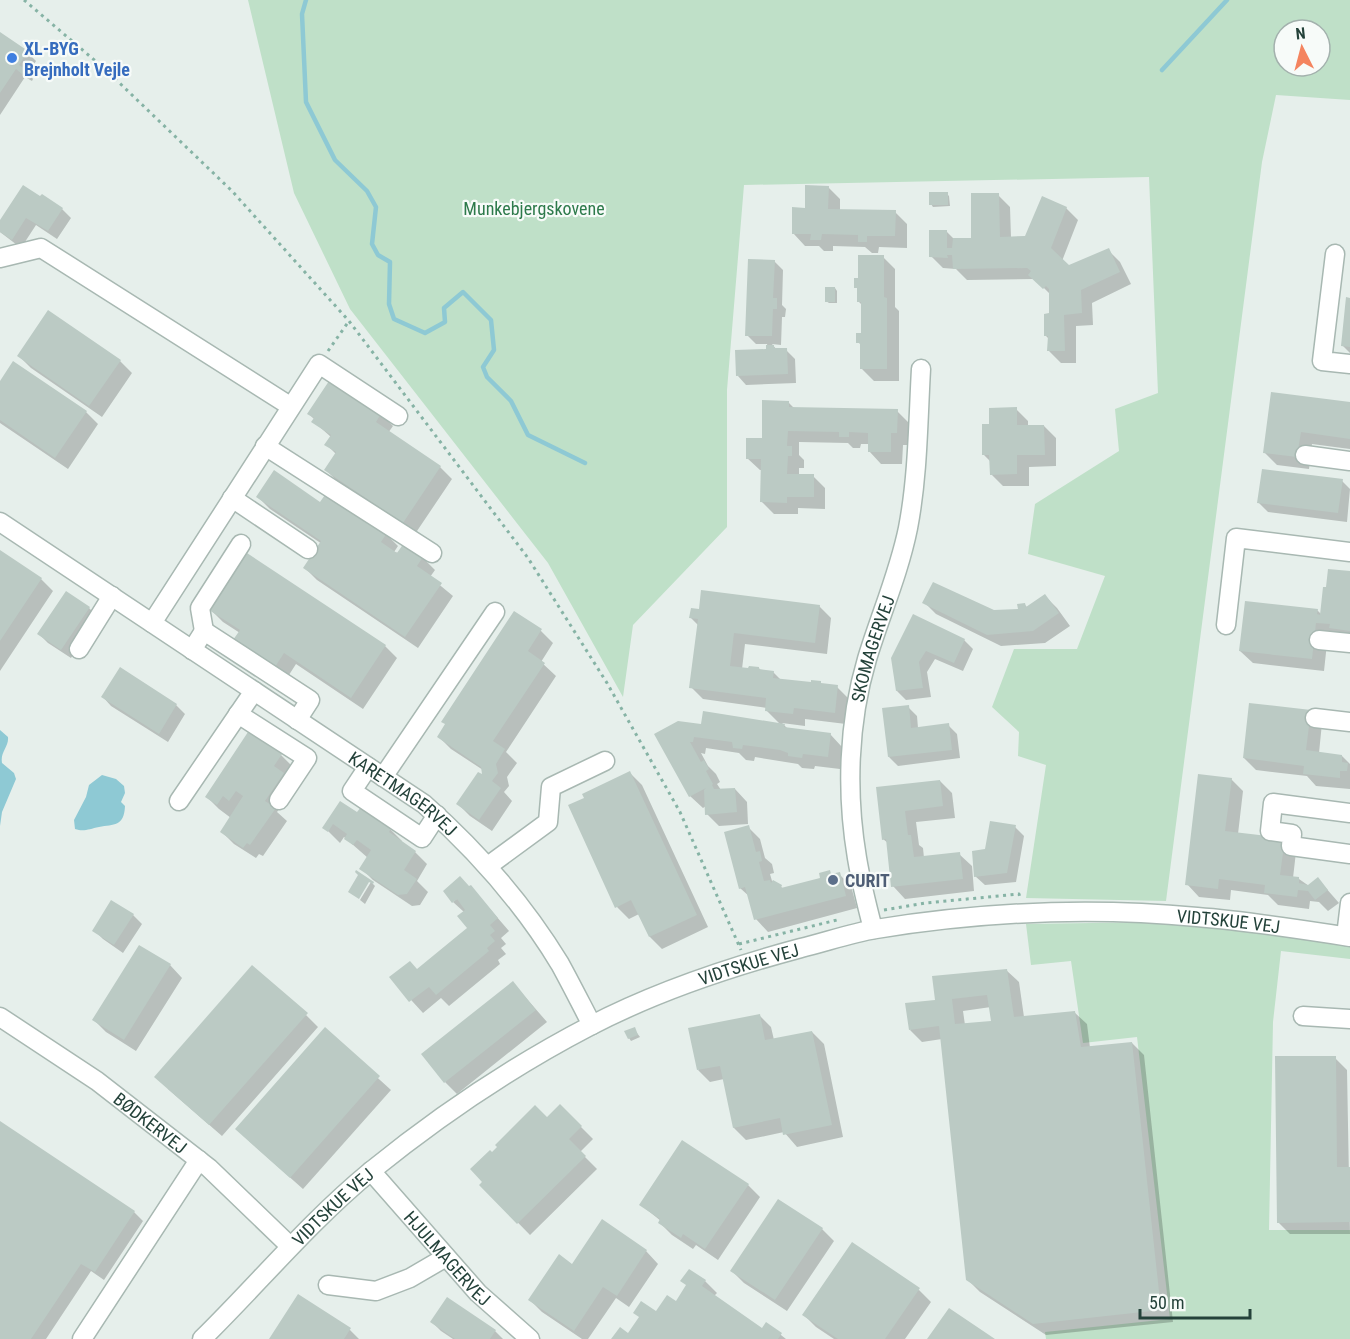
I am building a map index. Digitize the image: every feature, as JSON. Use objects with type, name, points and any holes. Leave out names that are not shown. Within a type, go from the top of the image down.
[{"type":"street","points":[[0,258],[40,248],[290,406]]},
{"type":"street","points":[[1335,254],[1322,361],[1350,364]]},
{"type":"street","points":[[152,623],[319,364],[398,417]]},
{"type":"street","name":"SKOMAGERVEJ","points":[[873,929],[857,859],[851,806],[851,756],[858,694],[908,530],[915,483],[921,369]]},
{"type":"street","points":[[265,446],[432,553]]},
{"type":"street","points":[[1305,454],[1350,461]]},
{"type":"street","points":[[232,498],[308,549]]},
{"type":"street","name":"KARETMAGERVEJ","points":[[0,522],[424,804],[437,815],[488,866],[523,909],[560,964],[592,1024]]},
{"type":"street","points":[[1226,625],[1236,538],[1350,552]]},
{"type":"street","points":[[192,650],[204,631],[200,608],[241,544]]},
{"type":"street","points":[[79,649],[112,596]]},
{"type":"street","points":[[437,815],[422,838],[352,791],[376,772],[495,612]]},
{"type":"street","points":[[204,631],[310,700],[297,720]]},
{"type":"street","points":[[1319,640],[1350,643]]},
{"type":"street","points":[[179,801],[254,691]]},
{"type":"street","points":[[238,714],[307,758],[279,800]]},
{"type":"street","points":[[1315,718],[1350,722]]},
{"type":"street","points":[[488,866],[548,822],[550,787],[605,761]]},
{"type":"street","points":[[1350,813],[1273,803],[1270,831],[1292,834],[1291,846],[1350,854]]},
{"type":"street","points":[[1348,937],[1350,903]]},
{"type":"street","name":"VIDTSKUE VEJ","points":[[202,1339],[247,1295],[290,1246],[371,1172],[508,1072],[592,1024],[661,994],[746,963],[873,929],[992,916],[1103,912],[1197,916],[1348,937]]},
{"type":"street","points":[[1303,1016],[1350,1019]]},
{"type":"street","name":"BØDKERVEJ","points":[[0,1017],[97,1081],[199,1160],[255,1210],[290,1246]]},
{"type":"street","points":[[82,1339],[199,1160]]},
{"type":"street","name":"HJULMAGERVEJ","points":[[371,1172],[478,1293],[530,1339]]},
{"type":"street","points":[[328,1285],[376,1291],[410,1278],[446,1257]]},
{"type":"street","name":"VIDTSKUE VEJ","points":[[214,1339],[247,1295]]},
{"type":"path","points":[[24,0],[106,70],[232,191],[349,321],[528,558],[607,683],[680,812],[740,944],[746,963]]},
{"type":"path","points":[[319,364],[349,321]]},
{"type":"green space","name":"Munkebjergskovene","points":[[248,0],[1350,0],[1350,100],[1276,95],[1262,162],[1166,901],[1026,898],[1046,765],[1018,756],[1019,732],[992,707],[1014,649],[1077,649],[1105,576],[1028,554],[1035,504],[1119,451],[1115,409],[1158,393],[1149,177],[744,185],[727,390],[727,527],[633,625],[623,697],[548,563],[350,309],[294,193]]},
{"type":"green space","points":[[1159,922],[1281,934],[1350,945],[1350,959],[1281,951],[1273,1022],[1269,1230],[1350,1230],[1350,1339],[1046,1339],[1045,1332],[1170,1319],[1137,1037],[1083,1043],[1071,961],[1031,965],[1026,924]]},
{"type":"water","points":[[0,730],[8,737],[2,763],[14,773],[16,779],[2,812],[0,826]]},
{"type":"water","points":[[102,775],[116,779],[124,786],[125,793],[121,802],[125,806],[123,818],[114,825],[84,830],[75,829],[74,820],[86,797],[89,785]]},
{"type":"building","name":"XL-BYG Brejnholt Vejle","points":[[0,32],[28,51],[19,65],[25,69],[22,74],[16,69],[0,93]]},
{"type":"building","points":[[23,185],[63,208],[48,231],[26,218],[12,240],[0,232],[0,220]]},
{"type":"building","points":[[805,185],[829,186],[828,209],[896,210],[895,236],[867,236],[867,242],[858,242],[858,235],[822,234],[821,240],[810,240],[811,234],[792,234],[792,207],[805,208]]},
{"type":"building","points":[[929,192],[948,192],[948,205],[929,205]]},
{"type":"building","points":[[971,193],[999,193],[1000,237],[1025,236],[1042,196],[1067,207],[1051,248],[1069,265],[1109,248],[1120,272],[1081,290],[1082,313],[1064,315],[1065,351],[1047,351],[1048,336],[1044,336],[1044,314],[1049,313],[1049,289],[1046,286],[1043,289],[1028,275],[1031,271],[1027,268],[953,269],[952,255],[947,255],[948,258],[929,257],[929,230],[947,230],[947,248],[952,248],[953,238],[971,238]]},
{"type":"building","points":[[858,255],[884,255],[884,297],[887,298],[887,369],[860,369],[860,343],[856,343],[856,333],[861,333],[861,302],[857,302],[857,288],[854,288],[854,278],[858,278]]},
{"type":"building","points":[[748,259],[775,260],[773,298],[777,298],[777,309],[773,309],[772,336],[745,336]]},
{"type":"building","points":[[825,287],[835,287],[835,302],[825,302]]},
{"type":"building","points":[[1346,297],[1350,298],[1350,347],[1341,346]]},
{"type":"building","points":[[48,310],[121,360],[89,406],[17,356]]},
{"type":"building","points":[[766,345],[774,345],[774,348],[787,348],[788,374],[736,376],[735,350],[766,349]]},
{"type":"building","points":[[13,361],[87,411],[55,458],[0,420],[0,381]]},
{"type":"building","points":[[331,378],[382,412],[376,422],[441,466],[403,523],[324,470],[336,452],[324,445],[331,435],[311,422],[314,418],[307,414]]},
{"type":"building","points":[[1271,392],[1350,402],[1350,439],[1301,432],[1297,457],[1263,453]]},
{"type":"building","points":[[762,400],[789,401],[789,407],[898,409],[897,433],[891,433],[891,452],[868,452],[868,433],[849,432],[849,437],[839,437],[839,432],[788,431],[787,446],[792,446],[792,456],[788,456],[787,474],[814,474],[814,497],[787,497],[787,503],[760,502],[761,459],[746,459],[746,438],[762,438]]},
{"type":"building","points":[[1017,407],[1017,425],[1044,425],[1045,455],[1017,455],[1017,474],[990,475],[989,455],[982,455],[982,424],[989,424],[989,408]]},
{"type":"building","points":[[1262,469],[1343,479],[1338,513],[1257,503]]},
{"type":"building","points":[[274,470],[320,502],[327,492],[387,533],[381,542],[397,553],[404,543],[423,557],[417,566],[442,583],[405,637],[303,568],[321,541],[256,497]]},
{"type":"building","points":[[0,550],[42,578],[0,641]]},
{"type":"building","points":[[247,553],[386,645],[351,698],[284,653],[275,667],[233,640],[240,630],[209,610]]},
{"type":"building","points":[[1328,569],[1350,571],[1350,631],[1329,628],[1330,624],[1316,623],[1312,659],[1239,651],[1245,601],[1318,609],[1317,614],[1320,615],[1323,587],[1326,587]]},
{"type":"building","points":[[933,582],[994,610],[1018,609],[1017,604],[1025,603],[1026,607],[1045,594],[1059,613],[1033,631],[987,635],[922,603]]},
{"type":"building","points":[[701,590],[820,605],[815,643],[734,633],[730,666],[759,667],[759,669],[774,671],[773,678],[821,681],[821,683],[838,685],[835,713],[794,708],[793,714],[765,711],[766,698],[689,688],[698,619],[689,618],[691,608],[699,609]]},
{"type":"building","points":[[66,591],[90,607],[61,650],[37,634]]},
{"type":"building","points":[[514,611],[542,629],[528,651],[545,663],[493,741],[505,749],[496,764],[498,773],[492,781],[501,788],[479,820],[456,804],[478,772],[482,774],[481,767],[437,737],[445,724],[441,722]]},
{"type":"building","points":[[913,614],[965,639],[954,663],[926,651],[919,662],[923,688],[896,691],[891,658]]},
{"type":"building","points":[[120,667],[177,704],[159,734],[101,697]]},
{"type":"building","points":[[1249,703],[1311,710],[1306,750],[1342,755],[1342,762],[1348,763],[1347,771],[1340,771],[1340,778],[1303,774],[1304,766],[1243,758]]},
{"type":"building","points":[[909,705],[911,728],[949,723],[952,750],[888,757],[882,708]]},
{"type":"building","points":[[703,711],[785,724],[784,727],[831,733],[828,757],[803,754],[802,758],[788,756],[788,753],[780,750],[743,745],[742,749],[733,748],[732,742],[694,737],[693,742],[690,742],[701,762],[704,760],[709,769],[706,771],[714,789],[735,788],[737,812],[705,815],[704,790],[706,788],[689,797],[654,734],[678,721],[701,724]]},
{"type":"building","points":[[248,732],[282,754],[274,766],[284,773],[265,801],[276,808],[250,845],[247,843],[243,848],[220,832],[243,796],[236,791],[229,801],[223,796],[217,805],[205,797]]},
{"type":"building","points":[[630,771],[697,915],[649,937],[631,900],[615,908],[568,805],[584,798],[582,794]]},
{"type":"building","points":[[1198,774],[1232,778],[1225,831],[1285,838],[1280,875],[1299,877],[1299,883],[1308,885],[1318,877],[1328,890],[1315,900],[1308,891],[1298,890],[1297,897],[1264,893],[1265,885],[1219,879],[1218,889],[1185,885]]},
{"type":"building","points":[[940,780],[943,806],[905,811],[908,835],[911,835],[914,857],[960,852],[963,879],[891,887],[886,839],[882,840],[876,787]]},
{"type":"building","points":[[340,801],[357,812],[361,807],[391,828],[389,832],[416,851],[404,870],[417,879],[407,894],[398,895],[359,869],[371,850],[357,840],[353,845],[344,839],[347,834],[333,824],[328,832],[322,828]]},
{"type":"building","points":[[990,821],[1016,825],[1007,873],[974,877],[972,851],[985,849]]},
{"type":"building","points":[[749,825],[756,852],[760,851],[762,861],[759,862],[764,881],[770,880],[771,883],[773,880],[782,885],[781,888],[820,878],[819,873],[830,870],[831,874],[840,872],[846,896],[754,920],[745,887],[739,889],[724,832]]},
{"type":"building","points":[[356,870],[374,882],[373,884],[369,882],[359,899],[348,892],[358,875]]},
{"type":"building","points":[[460,876],[469,886],[471,885],[498,918],[490,925],[495,931],[490,935],[495,941],[487,948],[489,951],[436,995],[429,987],[409,1002],[389,977],[410,961],[417,969],[467,928],[457,916],[465,910],[457,899],[452,903],[443,891]]},
{"type":"building","points":[[111,900],[134,914],[114,945],[92,931]]},
{"type":"building","points":[[139,945],[171,964],[124,1040],[92,1020]]},
{"type":"building","points":[[252,965],[308,1013],[209,1125],[154,1077]]},
{"type":"building","points":[[1007,969],[1014,1017],[1075,1011],[1081,1047],[1132,1042],[1161,1310],[1033,1324],[966,1280],[939,1026],[909,1030],[905,1003],[935,1000],[932,976]],"holes":[[[987,995],[991,1021],[955,1024],[952,999]]]},
{"type":"building","points":[[513,981],[536,1010],[444,1083],[421,1054]]},
{"type":"building","points":[[760,1014],[765,1040],[812,1031],[832,1125],[783,1135],[780,1118],[733,1128],[720,1066],[697,1070],[688,1028]]},
{"type":"building","points":[[325,1027],[380,1076],[290,1178],[235,1129]]},
{"type":"building","points":[[635,1027],[638,1035],[628,1039],[624,1031]]},
{"type":"building","points":[[1275,1056],[1336,1056],[1337,1167],[1350,1167],[1350,1222],[1277,1223]]},
{"type":"building","points":[[560,1104],[582,1126],[569,1139],[586,1156],[517,1224],[479,1185],[482,1182],[470,1169],[490,1150],[492,1152],[497,1147],[495,1145],[535,1105],[547,1117]]},
{"type":"building","points":[[0,1121],[135,1211],[95,1272],[81,1264],[31,1339],[0,1339]]},
{"type":"building","points":[[682,1140],[749,1184],[705,1249],[683,1234],[681,1238],[658,1223],[660,1219],[639,1205]]},
{"type":"building","points":[[778,1199],[823,1228],[775,1300],[730,1271]]},
{"type":"building","points":[[602,1219],[647,1250],[617,1296],[603,1287],[574,1331],[528,1300],[559,1254],[572,1264]]},
{"type":"building","points":[[852,1242],[920,1288],[885,1339],[838,1339],[802,1315]]},
{"type":"building","points":[[689,1269],[706,1280],[702,1286],[762,1328],[766,1322],[782,1333],[778,1339],[611,1339],[620,1327],[628,1333],[639,1317],[633,1313],[641,1301],[656,1311],[667,1295],[676,1301],[686,1285],[680,1281]]},
{"type":"building","points":[[298,1294],[351,1328],[344,1339],[269,1339]]},
{"type":"building","points":[[447,1297],[496,1330],[490,1339],[455,1339],[430,1322]]},
{"type":"building","points":[[949,1308],[995,1339],[927,1339]]},
{"type":"waterway","points":[[306,0],[302,14],[306,102],[335,160],[367,191],[376,207],[372,244],[378,255],[390,262],[389,304],[394,319],[425,333],[445,322],[444,308],[463,292],[491,320],[494,350],[483,367],[487,377],[511,401],[528,435],[585,463]]},
{"type":"waterway","points":[[1162,70],[1227,0]]},
{"type":"place","name":"XL-BYG Brejnholt Vejle","points":[[12,58]]},
{"type":"place","name":"CURIT","points":[[833,880]]}]
